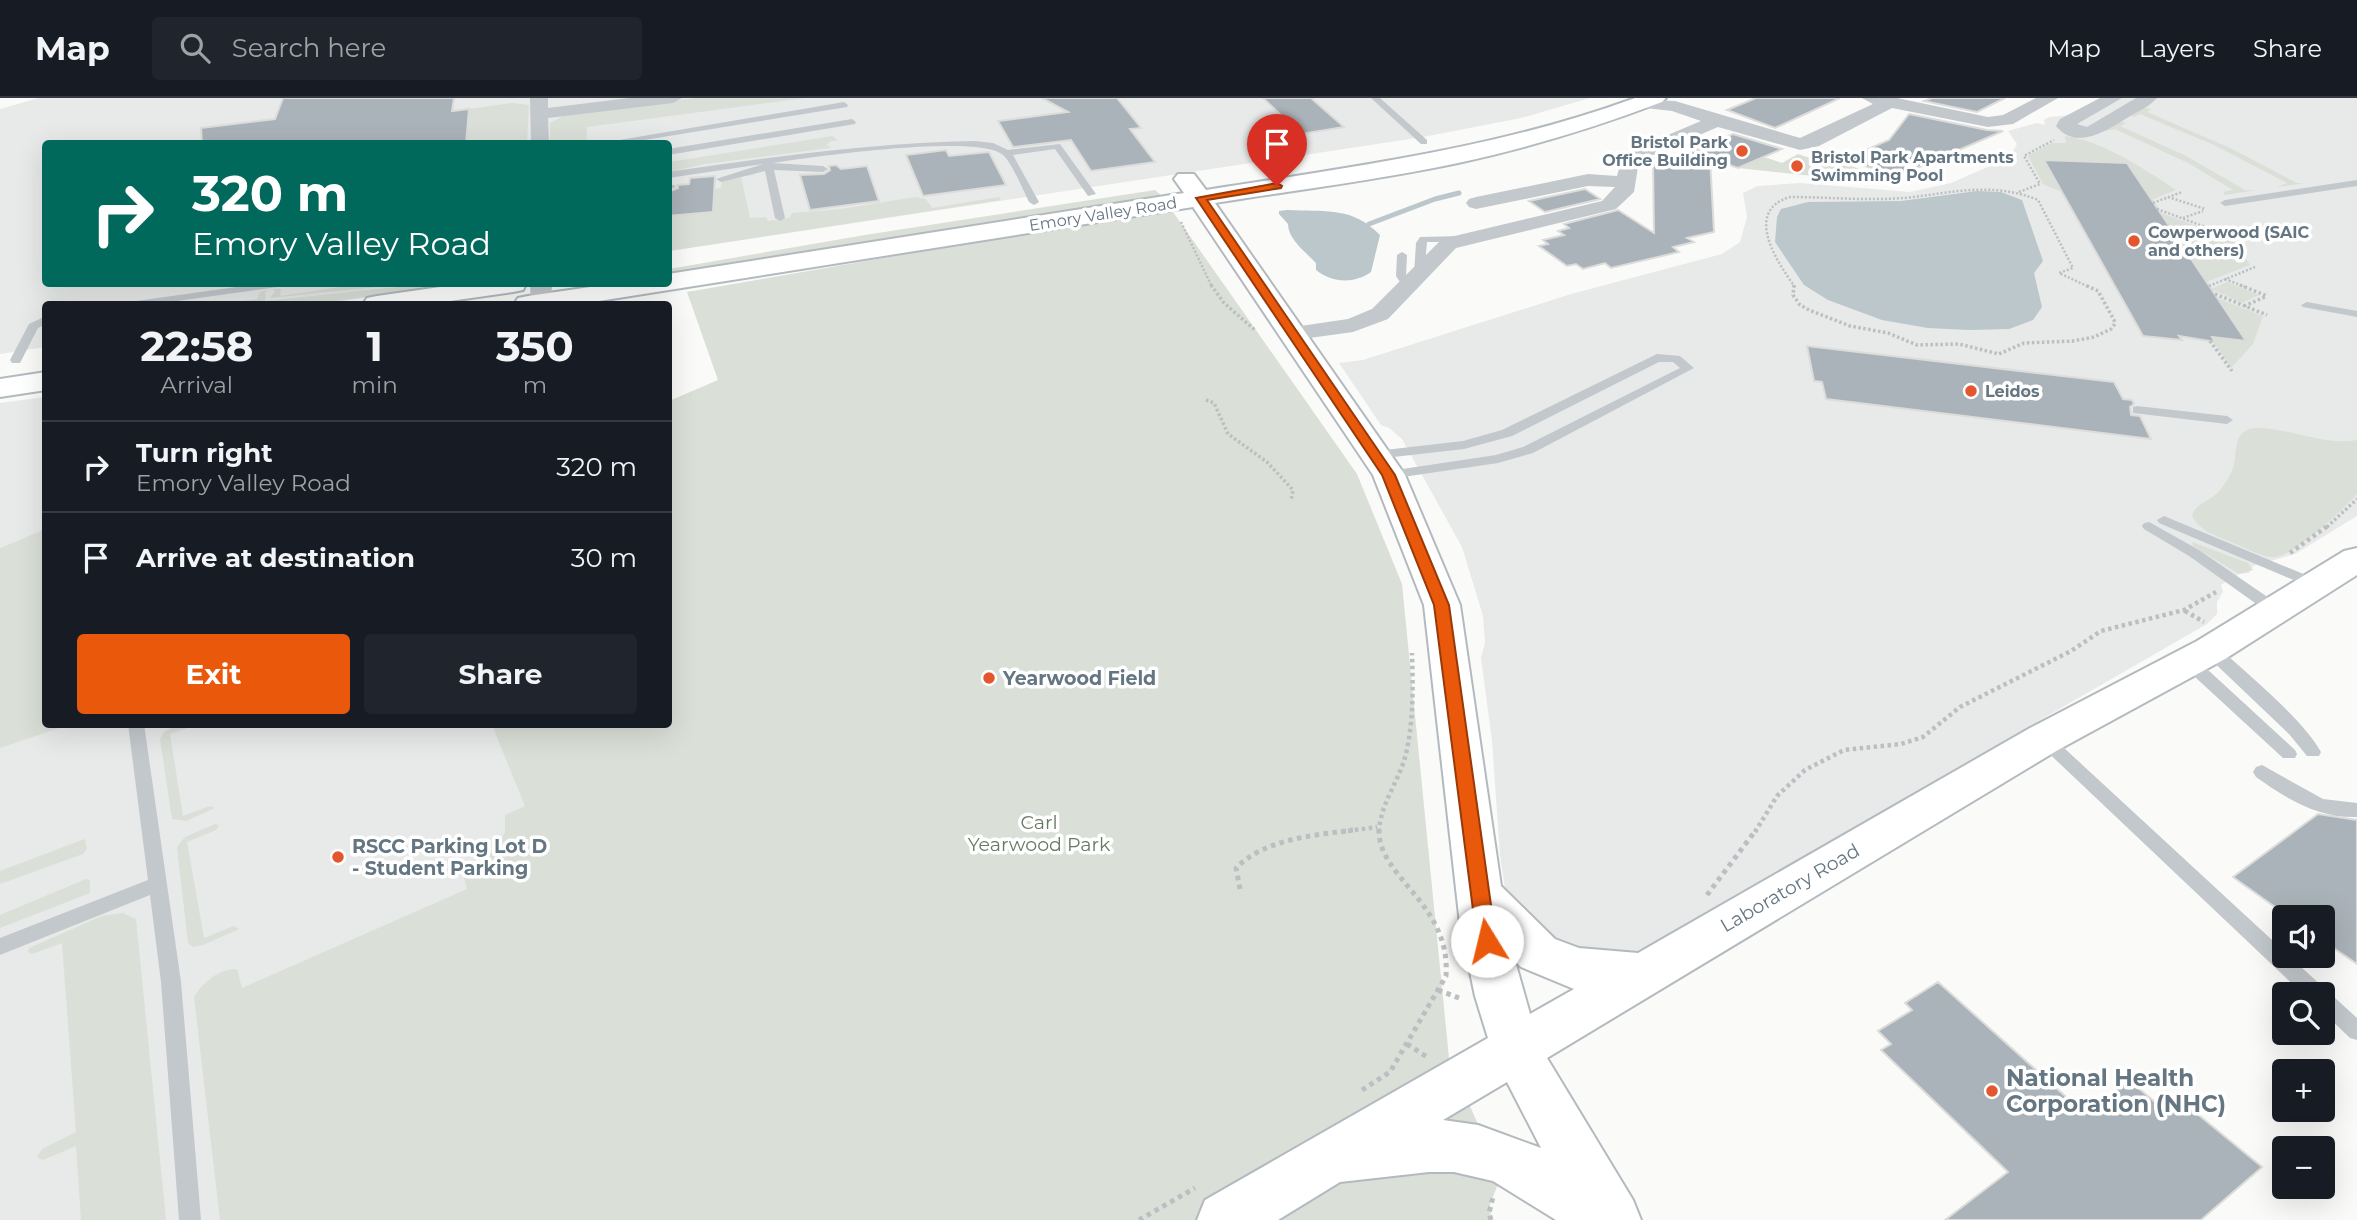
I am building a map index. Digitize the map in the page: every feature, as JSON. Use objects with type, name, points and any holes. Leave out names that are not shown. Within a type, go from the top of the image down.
[{"type":"main road","name":"Emory Valley Road","points":[[672,258],[1091,194],[1186,193],[1424,142],[1524,125],[1613,98]]},
{"type":"main road","name":"Emory Valley Road","points":[[672,281],[1186,193],[1477,153],[1586,124],[1647,100]]},
{"type":"main road","points":[[1186,193],[1280,335],[1382,465],[1442,605],[1490,958],[1517,1049],[1547,1110],[1613,1220]]},
{"type":"main road","points":[[397,301],[493,287]]},
{"type":"main road","points":[[538,299],[637,287]]},
{"type":"main road","points":[[42,356],[8,361],[0,388],[42,382]]},
{"type":"main road","name":"Laboratory Road","points":[[1225,1220],[2203,645],[2277,611],[2299,571],[2357,559]]},
{"type":"main road","points":[[1480,894],[1538,953],[1576,969],[1645,974]]},
{"type":"main road","points":[[1331,1158],[1430,1146],[1499,1155],[1544,1178],[1603,1220]]},
{"type":"street","points":[[540,140],[539,106],[673,98]]},
{"type":"street","points":[[1647,100],[1659,111],[1786,142],[1807,144],[1880,101],[1988,122],[2007,120],[2049,98]]},
{"type":"street","points":[[2113,98],[2065,126],[2075,131],[2092,131],[2148,98]]},
{"type":"street","points":[[1280,335],[1367,321],[1392,304],[1449,243],[1609,205],[1624,192],[1630,158],[1709,124]]},
{"type":"street","points":[[1476,203],[1588,180],[1625,182]]},
{"type":"lane","points":[[1375,98],[1424,142]]},
{"type":"lane","points":[[623,140],[843,101],[852,122],[854,150]]},
{"type":"lane","points":[[672,151],[852,122]]},
{"type":"lane","points":[[672,175],[854,150],[953,143],[990,145],[1007,153],[1057,146],[1091,194]]},
{"type":"lane","points":[[1007,153],[1034,202]]},
{"type":"lane","points":[[768,163],[780,218]]},
{"type":"lane","points":[[721,180],[768,163],[823,169]]},
{"type":"lane","points":[[2225,203],[2357,183]]},
{"type":"lane","points":[[1402,255],[1401,276],[1414,280]]},
{"type":"lane","points":[[157,301],[257,287]]},
{"type":"lane","points":[[2306,305],[2357,314]]},
{"type":"lane","points":[[8,361],[33,326],[42,321]]},
{"type":"lane","points":[[1657,358],[1676,359],[1688,368],[1528,450],[1498,459],[1382,465],[1497,436],[1657,358]]},
{"type":"lane","points":[[2137,410],[2227,420]]},
{"type":"lane","points":[[2277,611],[2156,523],[2299,571]]},
{"type":"lane","points":[[2203,645],[2295,730],[2313,752]]},
{"type":"lane","points":[[2203,645],[2288,754]]},
{"type":"lane","points":[[137,728],[171,982],[190,1220]]},
{"type":"lane","points":[[2045,739],[2305,982]]},
{"type":"lane","points":[[2262,772],[2303,799],[2327,807],[2357,810]]},
{"type":"lane","points":[[0,947],[158,884]]},
{"type":"lane","points":[[2335,1010],[2357,1031]]},
{"type":"path","points":[[2018,192],[2038,200],[2073,268],[2059,273],[2098,291],[2114,320],[2115,324],[2111,329],[2094,337],[2073,341],[2024,343],[1999,355],[1959,344],[1917,345],[1888,333],[1836,322],[1800,304],[1793,295],[1794,286],[1778,266],[1767,240],[1768,213],[1777,201],[1790,197],[1902,198],[1971,188],[2018,192],[2040,184],[2024,156],[2075,131]]},
{"type":"path","points":[[2153,203],[2182,192]]},
{"type":"path","points":[[1186,193],[1208,281],[1224,303],[1280,335]]},
{"type":"path","points":[[2168,197],[2205,210],[2183,218]]},
{"type":"path","points":[[2157,209],[2235,239]]},
{"type":"path","points":[[2209,286],[2255,267]]},
{"type":"path","points":[[2225,279],[2267,296],[2243,306]]},
{"type":"path","points":[[2215,294],[2267,315]]},
{"type":"path","points":[[2210,341],[2232,371]]},
{"type":"path","points":[[1206,400],[1214,404],[1221,425],[1229,437],[1266,460],[1293,490],[1291,501]]},
{"type":"path","points":[[2299,571],[2327,524],[2357,499]]},
{"type":"path","points":[[1703,900],[1741,852],[1777,796],[1805,770],[1844,750],[1901,744],[1923,737],[1960,707],[2071,651],[2101,631],[2184,610],[2223,589]]},
{"type":"path","points":[[2184,610],[2203,645]]},
{"type":"path","points":[[1360,1092],[1390,1072],[1446,976],[1449,961],[1445,944],[1430,914],[1381,851],[1377,827],[1404,760],[1413,702],[1412,641]]},
{"type":"path","points":[[1240,889],[1234,875],[1236,869],[1253,853],[1298,841],[1377,827]]},
{"type":"path","points":[[1438,990],[1459,998]]},
{"type":"path","points":[[1139,1220],[1196,1187]]},
{"type":"shaded area","points":[[39,98],[1590,98],[1521,118],[1423,137],[672,251],[672,140],[42,140],[42,287],[440,287],[343,301],[42,301],[42,347],[0,354],[0,109]]},
{"type":"shaded area","points":[[2103,98],[2357,98],[2357,516],[2295,554],[2253,566],[2249,573],[2239,574],[2221,585],[2223,592],[2217,602],[2217,614],[2207,624],[1649,945],[1628,955],[1568,958],[1506,895],[1500,855],[1492,741],[1481,658],[1485,643],[1483,616],[1462,547],[1402,439],[1381,425],[1339,363],[1363,360],[1571,294],[1722,254],[1740,242],[1747,217],[1743,193],[1758,186],[1800,183],[1910,192],[1951,183],[1999,162],[2012,153],[2017,144],[2008,131],[2037,123],[2045,125],[2044,120],[2049,117],[2071,115]]},
{"type":"shaded area","points":[[1977,191],[2001,192],[2022,200],[2043,261],[2034,273],[2042,307],[2033,320],[2009,329],[1928,328],[1882,320],[1828,300],[1804,285],[1775,242],[1777,217],[1781,209],[1808,202],[1901,201]]},
{"type":"shaded area","points":[[1279,211],[1337,212],[1359,219],[1370,226],[1380,235],[1371,272],[1357,279],[1336,280],[1316,270],[1316,263],[1294,241],[1288,224],[1279,214]]},
{"type":"shaded area","points":[[42,397],[42,530],[0,548],[0,403]]},
{"type":"shaded area","points":[[0,703],[42,722],[42,728],[517,728],[539,796],[478,1220],[0,1220]]},
{"type":"green space","points":[[695,98],[805,98],[587,127],[586,140],[550,140],[550,123],[565,115]]},
{"type":"green space","points":[[512,103],[529,105],[527,140],[466,140],[469,109]]},
{"type":"green space","points":[[2142,107],[2151,109],[2147,112],[2230,148],[2297,183],[2305,183],[2277,187],[2287,183],[2214,145],[2140,114],[2134,117],[2128,115]]},
{"type":"green space","points":[[2120,121],[2126,123],[2120,126],[2186,156],[2245,190],[2256,190],[2225,195],[2223,192],[2233,190],[2190,164],[2115,129],[2104,131]]},
{"type":"green space","points":[[833,136],[838,141],[831,141],[826,145],[831,147],[829,148],[705,164],[672,171],[672,162]]},
{"type":"green space","points":[[2065,136],[2108,150],[2176,190],[2151,200],[2127,163],[2070,160],[2071,163],[2045,161],[2062,192],[2043,184],[2028,156],[2052,143],[2066,143]]},
{"type":"green space","name":"Bristol Park Apartments Swimming Pool","points":[[1798,154],[1819,161],[1826,158],[1860,169],[1832,178],[1738,168],[1764,157],[1782,163]]},
{"type":"green space","points":[[754,172],[756,174],[741,177],[750,218],[766,217],[768,221],[789,218],[792,213],[841,209],[915,197],[926,199],[932,208],[999,197],[1001,200],[672,251],[672,216],[713,212],[714,189],[721,188],[722,181]]},
{"type":"green space","points":[[1155,190],[1163,197],[672,276],[672,268]]},
{"type":"green space","name":"Carl Yearwood Park","points":[[1148,212],[1173,212],[1357,474],[1402,584],[1449,1058],[1501,1177],[1490,1204],[1491,1220],[220,1220],[194,997],[202,986],[224,971],[237,969],[242,988],[467,889],[462,870],[491,854],[505,832],[505,815],[525,806],[493,728],[672,728],[672,400],[718,380],[687,292]]},
{"type":"green space","points":[[2159,212],[2233,240],[2250,265],[2206,282]]},
{"type":"green space","points":[[2227,282],[2259,295],[2242,303],[2211,289]]},
{"type":"green space","points":[[340,287],[377,287],[270,298],[275,292],[274,289],[281,289],[280,296]]},
{"type":"green space","points":[[398,287],[426,287],[336,301],[265,301]]},
{"type":"green space","points":[[268,290],[264,294],[265,301],[241,301],[257,299],[260,292]]},
{"type":"green space","points":[[2217,298],[2263,316],[2253,344],[2231,368],[2213,341]]},
{"type":"green space","points":[[2254,428],[2280,430],[2331,441],[2357,440],[2357,494],[2296,548],[2277,557],[2260,554],[2214,535],[2199,526],[2192,516],[2198,506],[2215,495],[2224,485],[2234,467],[2236,446],[2241,434]]},
{"type":"green space","points":[[42,530],[42,728],[59,728],[0,748],[0,548]]},
{"type":"green space","points":[[2192,542],[2248,563],[2253,570],[2239,574],[2193,546]]},
{"type":"green space","points":[[172,728],[187,728],[170,734],[183,816],[210,806],[215,808],[186,821],[172,819],[160,739],[164,732]]},
{"type":"green space","points":[[215,824],[219,825],[216,830],[187,842],[204,938],[234,926],[239,929],[193,947],[188,943],[177,847],[185,837]]},
{"type":"green space","points":[[85,839],[87,849],[83,854],[0,884],[0,871]]},
{"type":"green space","points":[[86,879],[90,880],[90,893],[0,928],[0,915]]},
{"type":"green space","points":[[123,913],[136,919],[166,1220],[81,1220],[76,1146],[43,1160],[37,1157],[42,1149],[76,1132],[62,943],[32,954],[28,952],[29,948],[102,916]]},
{"type":"building","points":[[283,98],[454,98],[452,111],[469,109],[466,140],[202,140],[201,128],[275,119]]},
{"type":"building","points":[[1042,98],[1117,98],[1141,128],[1130,129],[1155,162],[1091,171],[1071,140],[1013,147],[998,121],[1068,112]]},
{"type":"building","points":[[1263,98],[1311,98],[1344,127],[1301,134]]},
{"type":"building","points":[[1756,98],[1840,98],[1775,128],[1727,110]]},
{"type":"building","points":[[1932,98],[2005,98],[1977,112],[1924,101]]},
{"type":"building","points":[[1909,114],[2003,131],[1896,177],[1845,159],[1889,140]]},
{"type":"building","points":[[1733,134],[1782,149],[1738,168],[1710,158],[1714,232],[1687,238],[1694,242],[1673,247],[1679,252],[1611,268],[1605,263],[1583,269],[1576,264],[1567,266],[1539,246],[1548,244],[1543,240],[1564,235],[1558,231],[1569,228],[1564,224],[1618,210],[1654,233],[1653,158],[1675,159]]},
{"type":"building","points":[[946,150],[949,156],[989,152],[1006,185],[923,196],[906,155]]},
{"type":"building","name":"Cowperwood (SAIC and others)","points":[[2044,160],[2127,163],[2246,341],[2212,337],[2215,342],[2179,336],[2182,340],[2143,336]]},
{"type":"building","points":[[836,165],[841,169],[867,166],[879,201],[810,210],[800,175],[824,174],[830,170],[829,166]]},
{"type":"building","points":[[715,176],[713,212],[672,216],[672,190],[678,188],[677,185],[689,184],[690,178]]},
{"type":"building","points":[[1585,189],[1600,199],[1545,212],[1529,201]]},
{"type":"building","name":"Leidos","points":[[1807,346],[2114,382],[2123,399],[2132,400],[2134,404],[2130,407],[2131,415],[2140,416],[2151,439],[1826,399],[1822,382],[1814,381]]},
{"type":"building","points":[[2318,814],[2357,820],[2357,964],[2335,949],[2335,905],[2272,905],[2233,877]]},
{"type":"building","name":"National Health Corporation (NHC)","points":[[1938,982],[2084,1113],[2129,1080],[2169,1114],[2184,1103],[2262,1167],[2201,1220],[1945,1220],[2008,1172],[1881,1050],[1891,1044],[1878,1031],[1912,1010],[1905,1003]]},
{"type":"waterway","points":[[1369,224],[1435,199],[1459,193]]},
{"type":"place","name":"Bristol Park Office Building","points":[[1742,151]]},
{"type":"place","name":"Bristol Park Apartments Swimming Pool","points":[[1797,166]]},
{"type":"place","name":"Cowperwood (SAIC and others)","points":[[2134,241]]},
{"type":"place","name":"Leidos","points":[[1971,391]]},
{"type":"place","name":"Yearwood Field","points":[[989,678]]},
{"type":"place","name":"RSCC Parking Lot D - Student Parking","points":[[338,857]]},
{"type":"place","name":"National Health Corporation (NHC)","points":[[1992,1091]]},
{"type":"route","points":[[1277,186],[1201,198],[1389,475],[1442,605],[1487,941]]}]
